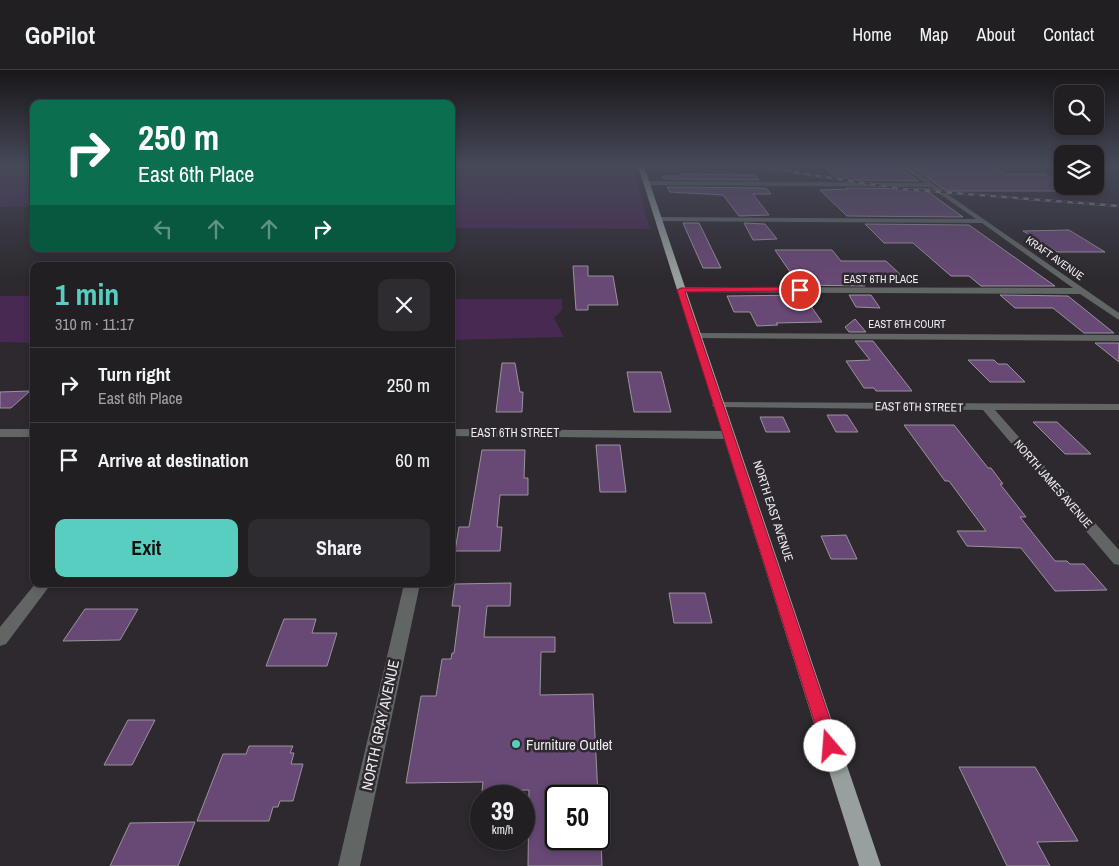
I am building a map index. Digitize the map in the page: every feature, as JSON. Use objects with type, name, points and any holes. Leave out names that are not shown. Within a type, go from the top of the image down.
[{"type":"main road","name":"NORTH EAST AVENUE","points":[[653,203],[870,866]]},
{"type":"street","name":"KRAFT AVENUE","points":[[956,203],[1119,317]]},
{"type":"street","points":[[658,219],[982,221]]},
{"type":"street","name":"EAST 6TH PLACE","points":[[681,290],[1082,291]]},
{"type":"street","name":"EAST 6TH COURT","points":[[696,336],[1119,338]]},
{"type":"street","name":"EAST 6TH STREET","points":[[718,405],[1119,408]]},
{"type":"street","name":"NORTH JAMES AVENUE","points":[[987,408],[1119,560]]},
{"type":"street","name":"EAST 6TH STREET","points":[[455,432],[728,434]]},
{"type":"street","points":[[0,433],[30,433]]},
{"type":"street","points":[[0,639],[41,587]]},
{"type":"street","name":"NORTH GRAY AVENUE","points":[[349,866],[411,587]]},
{"type":"shaded area","points":[[0,203],[30,203],[30,206],[0,207]]},
{"type":"shaded area","points":[[455,203],[643,203],[650,229],[455,228]]},
{"type":"shaded area","points":[[0,296],[30,296],[30,343],[0,342]]},
{"type":"shaded area","points":[[455,299],[562,299],[562,310],[554,318],[564,337],[455,340]]},
{"type":"building","points":[[729,203],[760,203],[769,215],[739,216]]},
{"type":"building","points":[[834,203],[944,203],[963,217],[847,216]]},
{"type":"building","points":[[683,223],[699,223],[721,268],[703,268]]},
{"type":"building","points":[[744,223],[765,224],[777,239],[753,240]]},
{"type":"building","points":[[865,224],[969,225],[1055,286],[981,286],[969,276],[951,276],[913,243],[884,243]]},
{"type":"building","points":[[1069,230],[1105,252],[1057,252],[1023,231]]},
{"type":"building","points":[[775,250],[832,250],[841,261],[886,261],[905,279],[861,279],[865,286],[799,285]]},
{"type":"building","points":[[573,266],[588,266],[588,276],[613,276],[618,305],[588,305],[588,310],[576,310]]},
{"type":"building","points":[[803,295],[822,322],[776,323],[778,325],[757,326],[750,312],[734,312],[727,296]]},
{"type":"building","points":[[849,295],[871,295],[880,308],[856,307]]},
{"type":"building","points":[[1000,295],[1068,296],[1114,333],[1084,333],[1053,308],[1015,308]]},
{"type":"building","points":[[855,319],[866,332],[849,332],[845,327]]},
{"type":"building","points":[[855,341],[873,341],[912,391],[876,391],[874,388],[864,388],[846,361],[870,360]]},
{"type":"building","points":[[1095,343],[1119,343],[1119,362]]},
{"type":"building","points":[[968,360],[994,360],[998,364],[1007,364],[1025,382],[990,382]]},
{"type":"building","points":[[502,363],[515,363],[520,392],[523,392],[522,412],[496,412]]},
{"type":"building","points":[[627,372],[661,372],[671,412],[634,412]]},
{"type":"building","points":[[30,391],[11,408],[0,408],[0,392]]},
{"type":"building","points":[[827,415],[847,415],[858,432],[836,432]]},
{"type":"building","points":[[760,417],[783,417],[790,432],[766,432]]},
{"type":"building","points":[[1033,422],[1057,422],[1091,454],[1065,454]]},
{"type":"building","points":[[904,425],[954,425],[1003,484],[1000,484],[1026,517],[1020,517],[1055,561],[1084,564],[1107,590],[1055,591],[1021,548],[967,546],[957,531],[986,531],[949,481],[945,481]]},
{"type":"building","points":[[596,445],[620,445],[626,492],[600,492]]},
{"type":"building","points":[[482,450],[525,450],[524,478],[528,478],[528,495],[500,495],[497,527],[502,527],[500,551],[455,551],[459,527],[469,527]]},
{"type":"building","points":[[846,535],[857,559],[831,559],[821,536]]},
{"type":"building","points":[[511,583],[510,606],[487,606],[484,637],[555,637],[555,652],[541,652],[540,695],[593,694],[597,785],[545,785],[545,850],[601,850],[602,866],[528,866],[528,850],[535,850],[535,785],[483,785],[483,782],[406,783],[421,696],[436,696],[442,659],[451,659],[452,653],[454,653],[460,606],[452,606],[455,584]]},
{"type":"building","points":[[669,593],[705,593],[712,623],[674,623]]},
{"type":"building","points":[[85,609],[138,609],[120,640],[63,641]]},
{"type":"building","points":[[284,619],[316,619],[312,633],[337,633],[327,666],[266,666]]},
{"type":"building","points":[[128,720],[155,720],[132,765],[104,765]]},
{"type":"building","points":[[249,746],[293,746],[290,753],[294,753],[291,764],[303,764],[293,801],[280,801],[278,807],[273,807],[269,821],[197,821],[223,754],[246,754]]},
{"type":"building","points":[[959,767],[1035,767],[1078,841],[1037,842],[1050,866],[1007,866]]},
{"type":"building","points":[[195,822],[178,866],[110,866],[130,823]]},
{"type":"railway","points":[[1083,203],[1119,206]]},
{"type":"place","name":"Furniture Outlet","points":[[516,744]]},
{"type":"route","points":[[800,290],[681,290],[830,746]]}]
